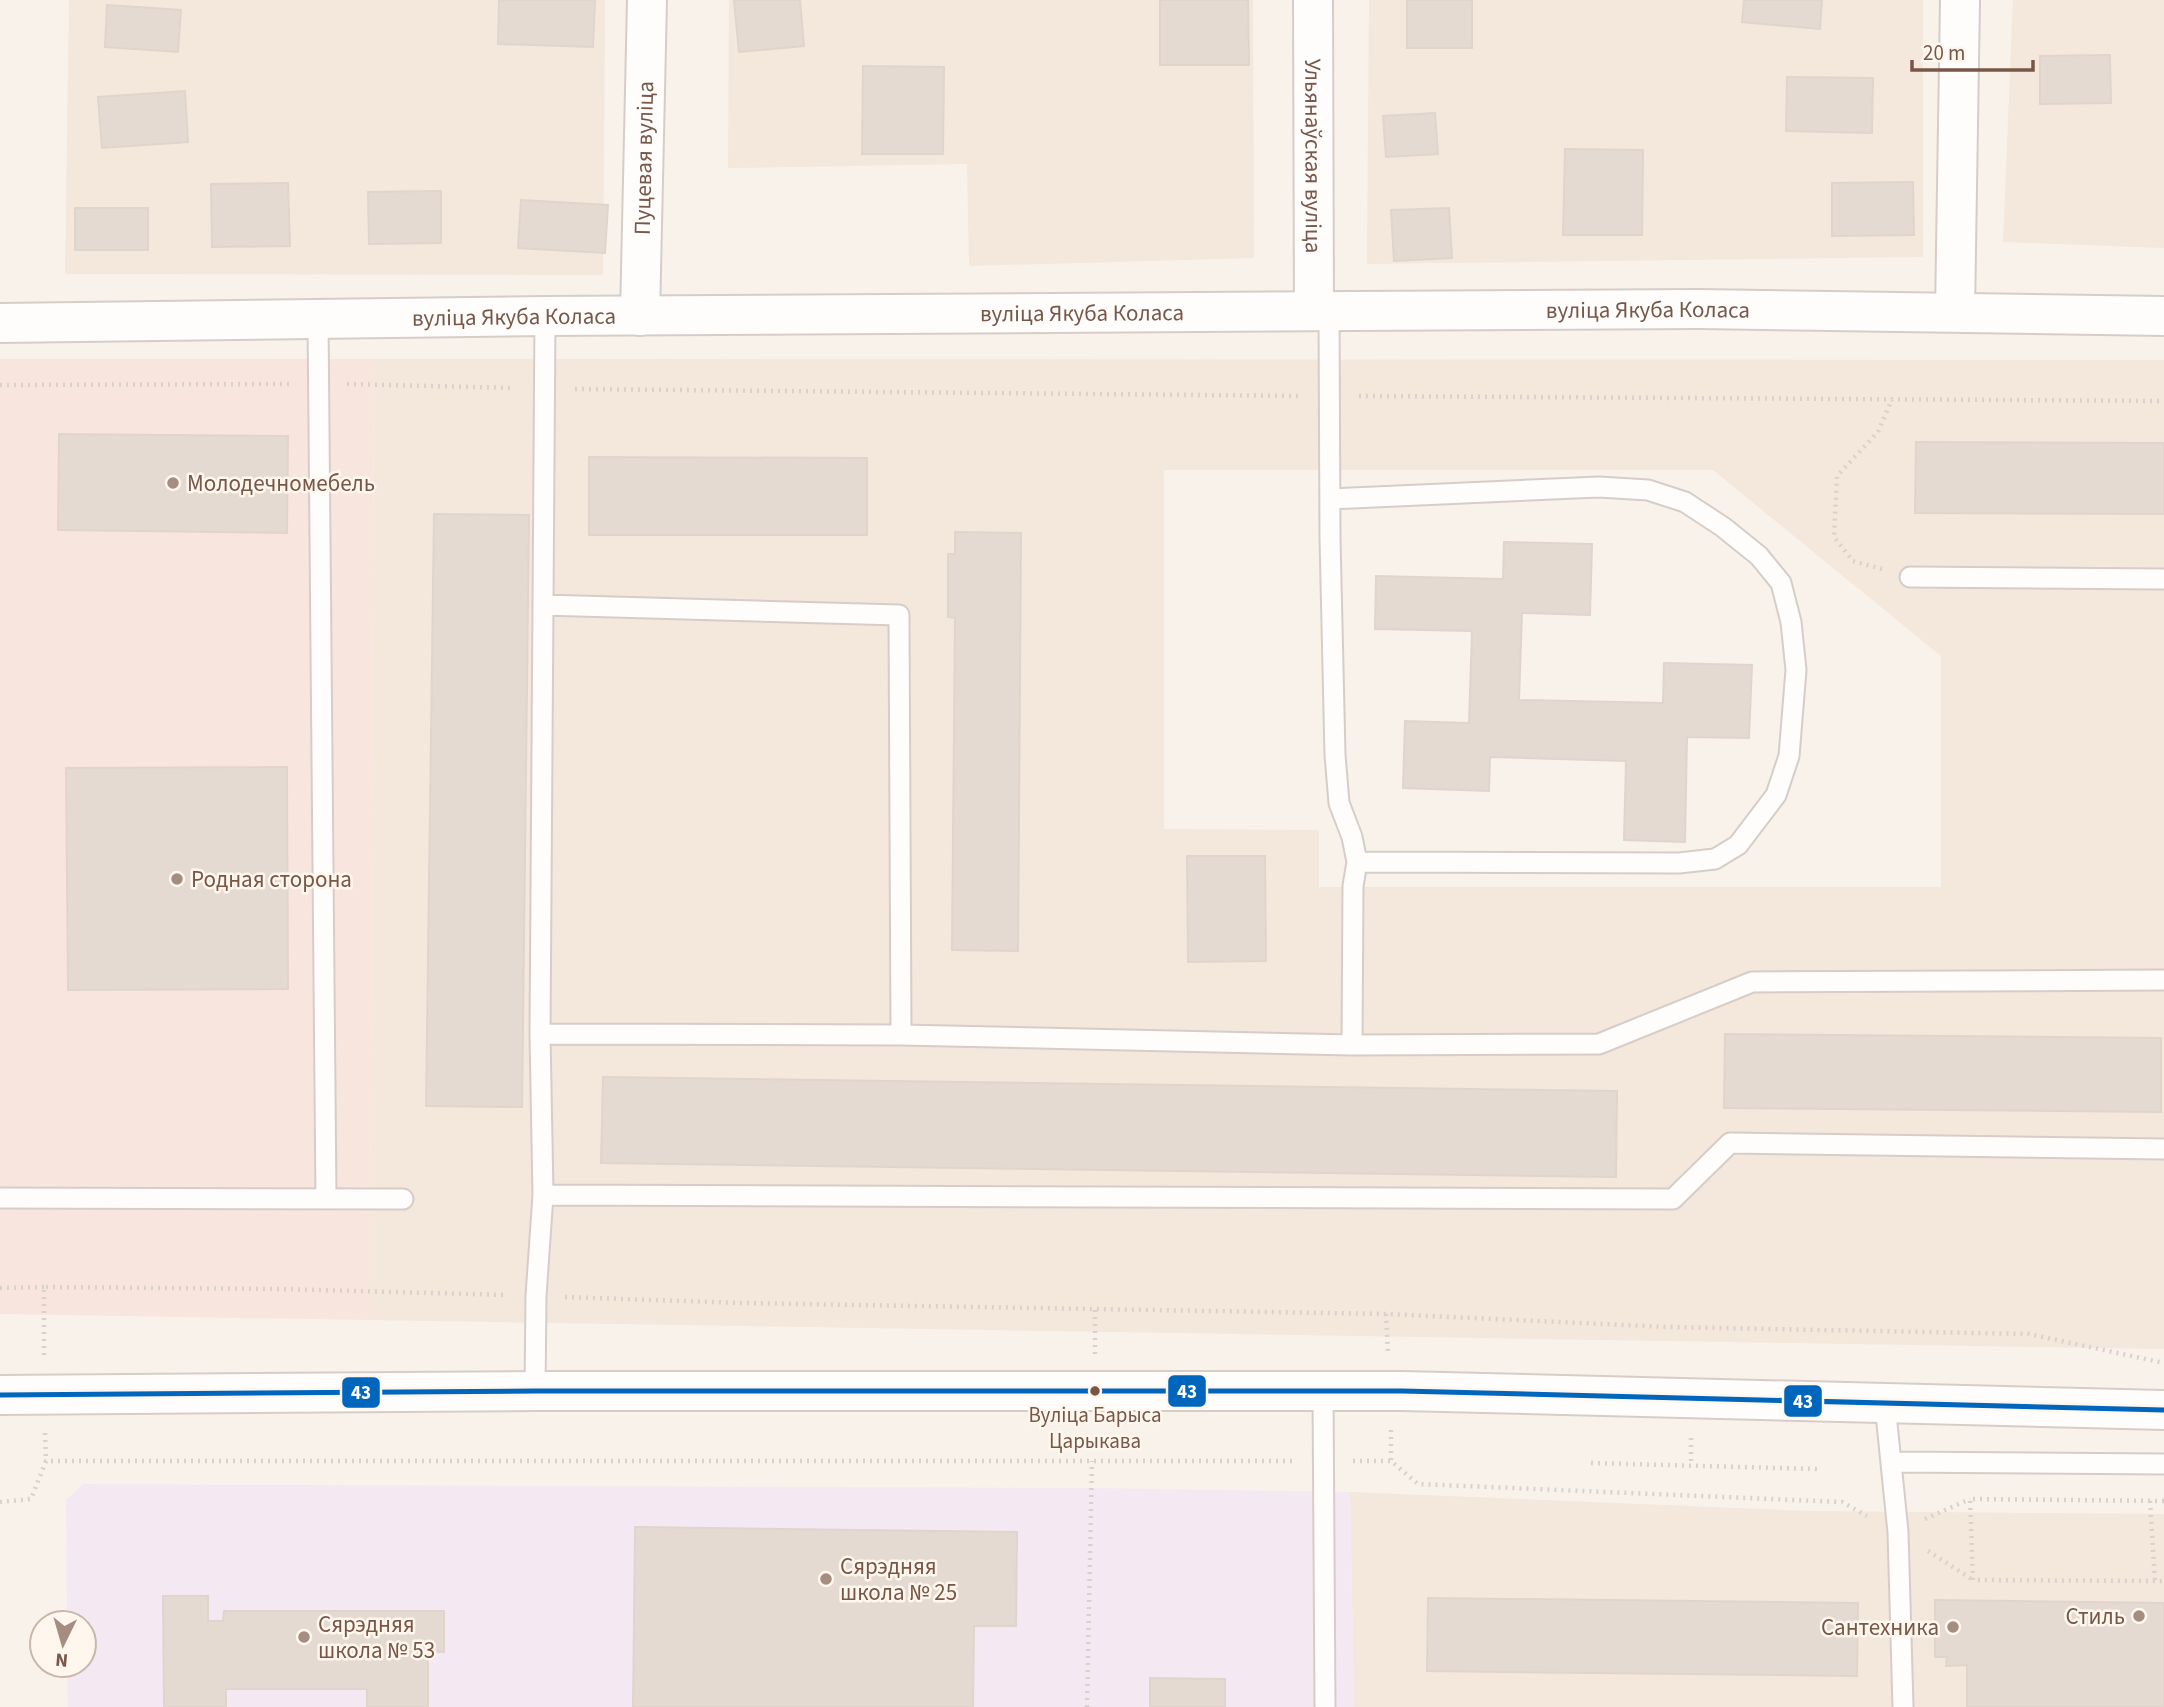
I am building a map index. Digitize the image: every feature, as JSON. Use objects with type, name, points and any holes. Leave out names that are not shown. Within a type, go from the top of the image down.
[{"type":"street","name":"Пуцевая вуліца","points":[[640,316],[647,0]]},
{"type":"street","name":"Ульянаўская вуліца","points":[[1313,0],[1322,311]]},
{"type":"street","points":[[1955,312],[1961,0]]},
{"type":"street","name":"вуліца Якуба Коласа","points":[[0,323],[545,316],[1699,309],[2164,316]]},
{"type":"street","points":[[0,1395],[535,1391],[1402,1391],[2164,1410]]},
{"type":"lane","points":[[1322,311],[1329,396],[1335,755],[1339,803],[1352,837],[1357,862],[1353,887],[1352,1045]]},
{"type":"lane","points":[[535,1391],[536,1296],[543,1195],[541,1034],[545,316]]},
{"type":"lane","points":[[318,318],[326,1199]]},
{"type":"lane","points":[[1330,499],[1598,487],[1648,490],[1685,502],[1723,527],[1759,556],[1781,583],[1791,622],[1796,670],[1789,756],[1776,795],[1738,845],[1715,859],[1679,863],[1357,862]]},
{"type":"lane","points":[[1910,577],[2164,579]]},
{"type":"lane","points":[[543,605],[899,615],[901,1035]]},
{"type":"lane","points":[[541,1034],[901,1035],[1352,1045],[1599,1044],[1752,982],[2164,980]]},
{"type":"lane","points":[[543,1195],[1673,1199],[1730,1143],[2164,1149]]},
{"type":"lane","points":[[0,1198],[403,1199]]},
{"type":"lane","points":[[1323,1391],[1325,1707]]},
{"type":"lane","points":[[1885,1405],[1898,1532],[1903,1707]]},
{"type":"lane","points":[[1891,1462],[2164,1464]]},
{"type":"path","points":[[0,385],[318,383],[1329,396],[2164,401]]},
{"type":"path","points":[[1892,398],[1878,432],[1836,476],[1834,537],[1853,561],[1910,577]]},
{"type":"path","points":[[0,1502],[31,1499],[46,1461],[43,1394],[44,1287]]},
{"type":"path","points":[[0,1288],[279,1289],[741,1303],[1387,1314],[1668,1327],[2029,1334],[2164,1363]]},
{"type":"path","points":[[46,1461],[1391,1461],[1418,1484],[1842,1502],[1898,1532],[1973,1580],[2164,1581]]},
{"type":"path","points":[[1087,1707],[1092,1461]]},
{"type":"path","points":[[1591,1463],[1817,1469]]},
{"type":"path","points":[[1898,1532],[1970,1499],[2164,1501]]},
{"type":"path","points":[[1970,1499],[1973,1580]]},
{"type":"path","points":[[2150,1501],[2155,1581]]},
{"type":"shaded area","points":[[69,0],[605,0],[603,275],[65,274]]},
{"type":"shaded area","points":[[729,0],[1253,0],[1254,258],[969,266],[967,164],[728,168]]},
{"type":"shaded area","points":[[1369,0],[1923,0],[1923,257],[1367,264]]},
{"type":"shaded area","points":[[2013,0],[2164,0],[2164,248],[2003,242]]},
{"type":"shaded area","points":[[0,359],[374,359],[370,1320],[0,1314]]},
{"type":"shaded area","points":[[374,359],[2164,360],[2164,1349],[370,1320]],"holes":[[[1164,470],[1713,470],[1941,656],[1941,887],[1319,887],[1319,830],[1164,829]]]},
{"type":"shaded area","points":[[83,1484],[1091,1488],[1350,1492],[1354,1707],[68,1707],[67,1679],[98,1679],[98,1609],[67,1609],[66,1500]]},
{"type":"shaded area","points":[[1350,1492],[1811,1511],[2164,1514],[2164,1707],[1354,1707]]},
{"type":"building","points":[[499,0],[595,0],[593,47],[498,44]]},
{"type":"building","points":[[734,0],[800,0],[804,46],[739,52]]},
{"type":"building","points":[[1160,0],[1248,0],[1249,65],[1160,65]]},
{"type":"building","points":[[1407,0],[1472,0],[1472,48],[1407,48]]},
{"type":"building","points":[[1744,0],[1822,0],[1820,29],[1742,22]]},
{"type":"building","points":[[107,5],[181,10],[178,52],[105,47]]},
{"type":"building","points":[[2110,55],[2111,103],[2040,104],[2040,56]]},
{"type":"building","points":[[863,66],[944,67],[943,154],[862,154]]},
{"type":"building","points":[[1787,77],[1873,78],[1872,133],[1786,131]]},
{"type":"building","points":[[185,91],[188,142],[102,148],[98,97]]},
{"type":"building","points":[[1435,113],[1438,154],[1386,157],[1383,116]]},
{"type":"building","points":[[1565,149],[1643,150],[1642,235],[1563,235]]},
{"type":"building","points":[[1913,182],[1914,235],[1832,236],[1832,183]]},
{"type":"building","points":[[288,183],[290,246],[212,247],[211,184]]},
{"type":"building","points":[[441,191],[441,243],[369,244],[368,192]]},
{"type":"building","points":[[521,200],[608,205],[605,253],[518,248]]},
{"type":"building","points":[[75,208],[148,208],[148,250],[75,250]]},
{"type":"building","points":[[1449,208],[1452,258],[1394,261],[1391,210]]},
{"type":"building","name":"Молодечномебель","points":[[59,434],[288,436],[287,533],[58,530]]},
{"type":"building","points":[[1916,442],[2164,443],[2164,514],[1915,513]]},
{"type":"building","points":[[589,457],[867,458],[867,535],[589,535]]},
{"type":"building","points":[[434,514],[529,515],[522,1107],[426,1106]]},
{"type":"building","points":[[955,532],[1021,533],[1018,951],[952,950],[955,618],[948,617],[948,554],[955,554]]},
{"type":"building","points":[[1504,542],[1592,544],[1590,615],[1522,613],[1519,700],[1663,703],[1664,663],[1752,665],[1749,738],[1687,737],[1685,842],[1624,840],[1626,761],[1490,757],[1489,791],[1403,788],[1405,721],[1469,723],[1472,631],[1375,629],[1376,576],[1503,579]]},
{"type":"building","name":"Родная сторона","points":[[287,767],[288,989],[68,990],[66,768]]},
{"type":"building","points":[[1187,856],[1265,856],[1266,961],[1188,962]]},
{"type":"building","points":[[1725,1034],[2161,1038],[2161,1112],[1724,1108]]},
{"type":"building","points":[[603,1077],[1617,1091],[1616,1177],[601,1163]]},
{"type":"building","name":"Сярэдняя школа № 25","points":[[635,1527],[1017,1532],[1016,1626],[974,1626],[973,1707],[633,1707]]},
{"type":"building","name":"Сярэдняя школа № 53","points":[[163,1596],[208,1596],[208,1621],[223,1621],[224,1611],[444,1611],[444,1652],[428,1652],[428,1707],[367,1707],[367,1689],[226,1689],[226,1707],[164,1707]]},
{"type":"building","points":[[1428,1598],[1858,1603],[1857,1676],[1427,1671]]},
{"type":"building","points":[[1935,1600],[2164,1603],[2164,1707],[1967,1707],[1967,1665],[1946,1666],[1947,1657],[1935,1657]]},
{"type":"building","points":[[1150,1678],[1225,1679],[1225,1707],[1150,1707]]},
{"type":"transit line","name":"43","points":[[0,1395],[535,1391],[1402,1391],[2164,1410]]},
{"type":"place","name":"Молодечномебель","points":[[173,483]]},
{"type":"place","name":"Родная сторона","points":[[177,879]]},
{"type":"place","name":"Вуліца Барыса Царыкава","points":[[1095,1391]]},
{"type":"place","name":"Сярэдняя школа № 25","points":[[826,1579]]},
{"type":"place","name":"Стиль","points":[[2139,1616]]},
{"type":"place","name":"Сантехника","points":[[1953,1627]]},
{"type":"place","name":"Сярэдняя школа № 53","points":[[304,1637]]}]
